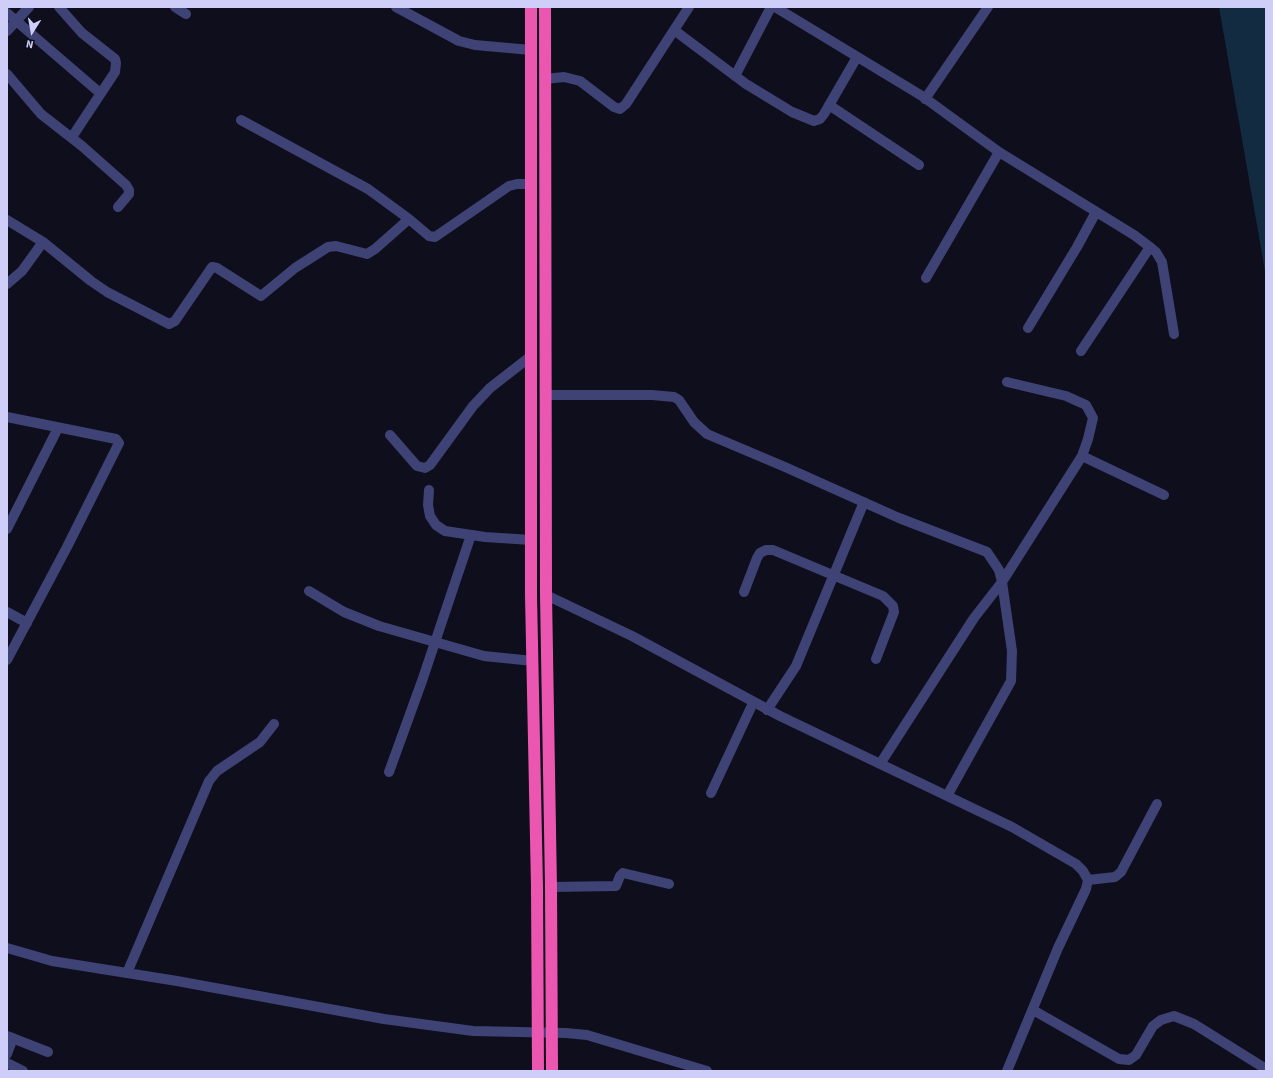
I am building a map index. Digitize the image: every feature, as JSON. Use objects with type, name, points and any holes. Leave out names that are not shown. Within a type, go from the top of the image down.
[{"type":"highway","points":[[531,7],[531,540],[538,1071]]},
{"type":"highway","points":[[545,7],[546,595],[551,887],[552,1071]]},
{"type":"street","points":[[7,32],[28,7]]},
{"type":"street","points":[[59,7],[82,33],[115,59],[116,63],[115,72],[72,137]]},
{"type":"street","points":[[175,7],[186,14]]},
{"type":"street","points":[[396,7],[459,41],[475,45],[531,50]]},
{"type":"street","points":[[545,79],[564,77],[580,80],[614,107],[620,109],[626,104],[689,7]]},
{"type":"street","points":[[735,76],[771,7]]},
{"type":"street","points":[[775,7],[925,99],[999,152],[1150,247],[1156,252],[1162,262],[1174,334]]},
{"type":"street","points":[[925,99],[988,7]]},
{"type":"street","points":[[7,12],[16,22],[100,93]]},
{"type":"street","points":[[674,30],[735,76],[807,120],[814,121],[820,119],[857,57]]},
{"type":"street","points":[[7,74],[41,114],[72,137],[129,190],[126,198],[118,207]]},
{"type":"street","points":[[829,105],[919,164]]},
{"type":"street","points":[[241,120],[368,189],[409,219],[429,236],[435,237],[509,186],[517,184],[530,184]]},
{"type":"street","points":[[926,278],[999,152]]},
{"type":"street","points":[[1028,328],[1077,247],[1096,212]]},
{"type":"street","points":[[7,220],[43,242],[101,288],[169,324],[174,321],[212,267],[217,268],[261,296],[294,268],[328,247],[336,246],[367,254],[375,249],[409,219]]},
{"type":"street","points":[[7,284],[22,271],[43,242]]},
{"type":"street","points":[[1081,351],[1150,247]]},
{"type":"street","points":[[390,435],[417,466],[425,468],[430,465],[473,406],[490,388],[530,356]]},
{"type":"street","points":[[880,764],[974,618],[1002,582],[1082,456],[1088,439],[1093,418],[1086,405],[1066,396],[1007,382]]},
{"type":"street","points":[[545,396],[652,395],[674,397],[679,400],[694,422],[707,434],[899,518],[987,552],[999,570],[1002,582],[1012,651],[1011,681],[947,796]]},
{"type":"street","points":[[7,417],[116,438],[119,443],[67,547],[7,660]]},
{"type":"street","points":[[7,528],[58,428]]},
{"type":"street","points":[[1082,456],[1164,495]]},
{"type":"street","points":[[429,490],[428,505],[430,516],[436,525],[445,531],[470,535],[531,540]]},
{"type":"street","points":[[767,710],[796,666],[864,502]]},
{"type":"street","points":[[389,772],[470,535]]},
{"type":"street","points":[[744,592],[760,553],[766,550],[773,550],[883,596],[893,606],[892,618],[876,659]]},
{"type":"street","points":[[309,591],[358,619],[434,643],[484,656],[532,661]]},
{"type":"street","points":[[546,595],[632,636],[767,710],[1012,827],[1076,864],[1083,871],[1088,880],[1086,889],[1058,948],[1007,1071]]},
{"type":"street","points":[[7,612],[27,623]]},
{"type":"street","points":[[711,793],[753,703]]},
{"type":"street","points":[[127,973],[208,780],[217,771],[260,742],[274,724]]},
{"type":"street","points":[[1088,880],[1115,877],[1122,872],[1158,804]]},
{"type":"street","points":[[551,887],[616,886],[620,876],[623,874],[669,884]]},
{"type":"street","points":[[7,948],[52,961],[384,1019],[474,1031],[586,1035],[707,1071]]},
{"type":"street","points":[[1032,1010],[1119,1058],[1129,1060],[1136,1055],[1153,1026],[1161,1020],[1174,1016],[1194,1024],[1266,1069]]},
{"type":"street","points":[[7,1054],[10,1037],[48,1052]]},
{"type":"street","points":[[7,1063],[23,1071]]},
{"type":"water","points":[[1219,7],[1266,7],[1266,277]]}]
